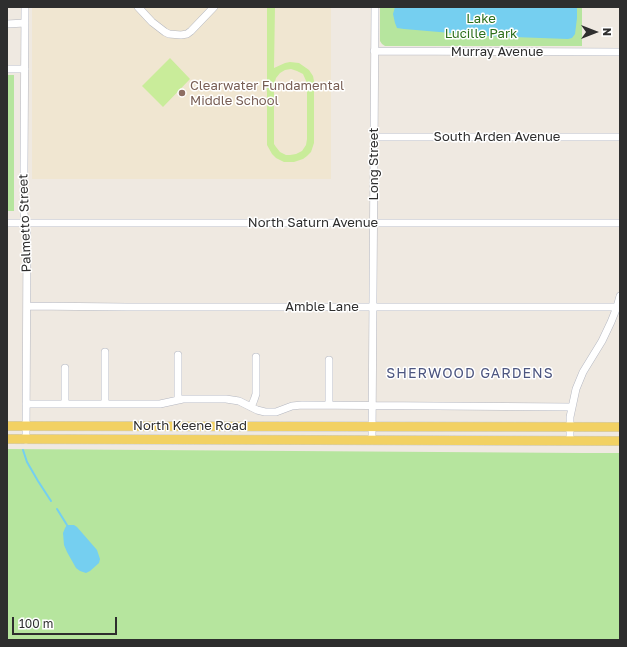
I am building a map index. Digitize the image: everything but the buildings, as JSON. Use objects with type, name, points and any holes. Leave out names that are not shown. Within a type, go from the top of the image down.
[{"type":"main road","name":"North Keene Road","points":[[7,426],[620,427]]},
{"type":"main road","name":"North Keene Road","points":[[7,439],[620,441]]},
{"type":"street","name":"Palmetto Street","points":[[25,7],[24,213],[27,234],[26,440]]},
{"type":"street","points":[[138,7],[152,22],[165,32],[169,34],[181,35],[187,34],[191,31],[214,7]]},
{"type":"street","name":"Long Street","points":[[372,440],[375,7]]},
{"type":"street","points":[[7,24],[25,23]]},
{"type":"street","name":"Murray Avenue","points":[[374,51],[620,52]]},
{"type":"street","points":[[7,69],[25,69]]},
{"type":"street","name":"South Arden Avenue","points":[[374,137],[620,137]]},
{"type":"street","name":"North Saturn Avenue","points":[[7,222],[620,222]]},
{"type":"street","points":[[570,441],[572,407],[576,389],[583,372],[602,341],[611,322],[620,296]]},
{"type":"street","name":"Amble Lane","points":[[27,306],[617,307]]},
{"type":"street","points":[[105,352],[105,404]]},
{"type":"street","points":[[178,355],[178,400]]},
{"type":"street","points":[[251,407],[256,394],[256,357]]},
{"type":"street","points":[[329,360],[329,405]]},
{"type":"street","points":[[65,368],[65,404]]},
{"type":"street","points":[[26,404],[160,404],[183,399],[226,399],[239,402],[265,412],[276,412],[302,404],[572,407]]},
{"type":"shaded area","name":"Clearwater Fundamental Middle School","points":[[32,7],[331,7],[331,179],[32,179]]},
{"type":"green space","points":[[267,7],[275,7],[274,68],[290,62],[299,63],[309,70],[313,76],[314,143],[311,152],[307,156],[294,162],[284,162],[276,158],[267,145]],"holes":[[[291,69],[303,74],[307,83],[307,139],[306,145],[302,151],[296,154],[286,155],[280,152],[274,144],[274,85],[276,78],[280,73]]]},
{"type":"green space","name":"Lake Lucille Park","points":[[380,7],[582,7],[582,46],[385,46],[380,41]]},
{"type":"green space","points":[[170,58],[190,79],[163,107],[142,86]]},
{"type":"green space","points":[[7,75],[14,75],[14,211],[7,211]]},
{"type":"green space","points":[[7,449],[620,453],[620,640],[7,640]]},
{"type":"water","name":"Lake Lucille Park","points":[[395,7],[577,7],[577,18],[575,34],[572,38],[568,39],[486,36],[397,28],[393,14]]},
{"type":"water","points":[[67,525],[74,525],[77,527],[97,550],[100,559],[99,563],[86,573],[76,568],[64,545],[63,533]]},
{"type":"waterway","points":[[23,450],[27,462],[51,501]]},
{"type":"waterway","points":[[57,509],[67,525]]},
{"type":"place","name":"Clearwater Fundamental Middle School","points":[[182,93]]},
{"type":"district","name":"SHERWOOD GARDENS","points":[[470,374]]}]
